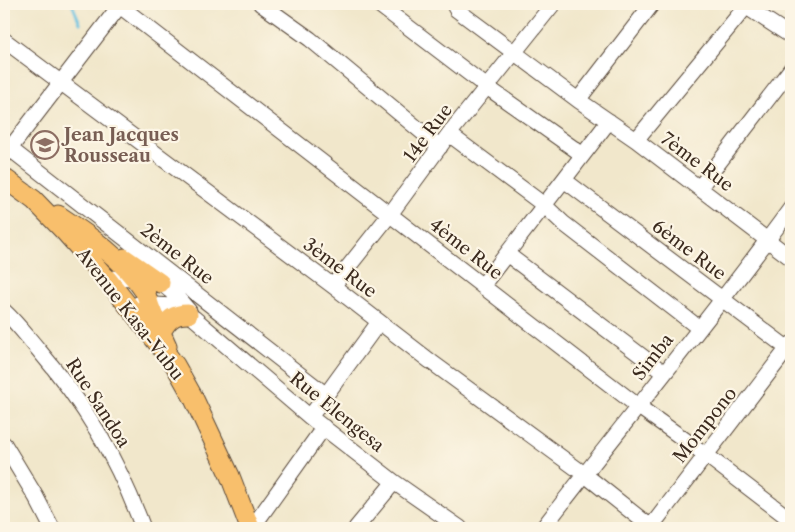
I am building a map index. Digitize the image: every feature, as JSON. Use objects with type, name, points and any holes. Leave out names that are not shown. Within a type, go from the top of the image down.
[{"type":"main road","name":"Avenue Kasa-Vubu","points":[[4,178],[34,200],[107,279],[175,365],[193,397],[230,476],[251,528]]},
{"type":"main road","points":[[34,200],[94,240],[140,267],[160,283]]},
{"type":"main road","points":[[94,240],[117,260],[146,294],[148,305],[175,365]]},
{"type":"main road","points":[[161,332],[170,318],[181,314],[191,316]]},
{"type":"street","points":[[261,4],[310,39],[440,147]]},
{"type":"street","points":[[378,4],[487,87],[583,155]]},
{"type":"street","name":"14e Rue","points":[[333,286],[553,4]]},
{"type":"street","points":[[578,100],[652,4]]},
{"type":"street","points":[[6,149],[61,84],[121,5]]},
{"type":"street","name":"4ème Rue","points":[[121,5],[639,407],[791,520]]},
{"type":"street","points":[[636,140],[746,5],[791,36]]},
{"type":"street","name":"7ème Rue","points":[[456,7],[514,53],[700,187],[791,258]]},
{"type":"street","name":"3ème Rue","points":[[4,40],[333,286],[430,361],[584,474],[651,528]]},
{"type":"street","points":[[700,187],[791,69]]},
{"type":"street","points":[[482,286],[609,120]]},
{"type":"street","points":[[450,134],[544,205],[563,223],[699,328]]},
{"type":"street","name":"2ème Rue","points":[[6,149],[326,395]]},
{"type":"street","name":"6ème Rue","points":[[564,180],[790,348]]},
{"type":"street","name":"Simba","points":[[543,528],[639,407],[791,208]]},
{"type":"street","points":[[507,254],[664,373]]},
{"type":"street","points":[[107,279],[133,278],[160,283],[175,295],[191,316]]},
{"type":"street","points":[[127,305],[172,306],[191,316]]},
{"type":"street","name":"Rue Sandoa","points":[[4,311],[52,365],[98,430],[129,490],[143,528]]},
{"type":"street","name":"Rue Elengesa","points":[[191,316],[310,416],[394,482],[460,528]]},
{"type":"street","points":[[310,416],[379,322]]},
{"type":"street","name":"Mompono","points":[[651,528],[790,348]]},
{"type":"street","points":[[251,528],[324,427]]},
{"type":"street","points":[[4,444],[52,528]]},
{"type":"street","points":[[356,528],[394,482]]},
{"type":"waterway","points":[[72,4],[80,23]]},
{"type":"place","name":"Jean Jacques Rousseau","points":[[45,145]]}]
